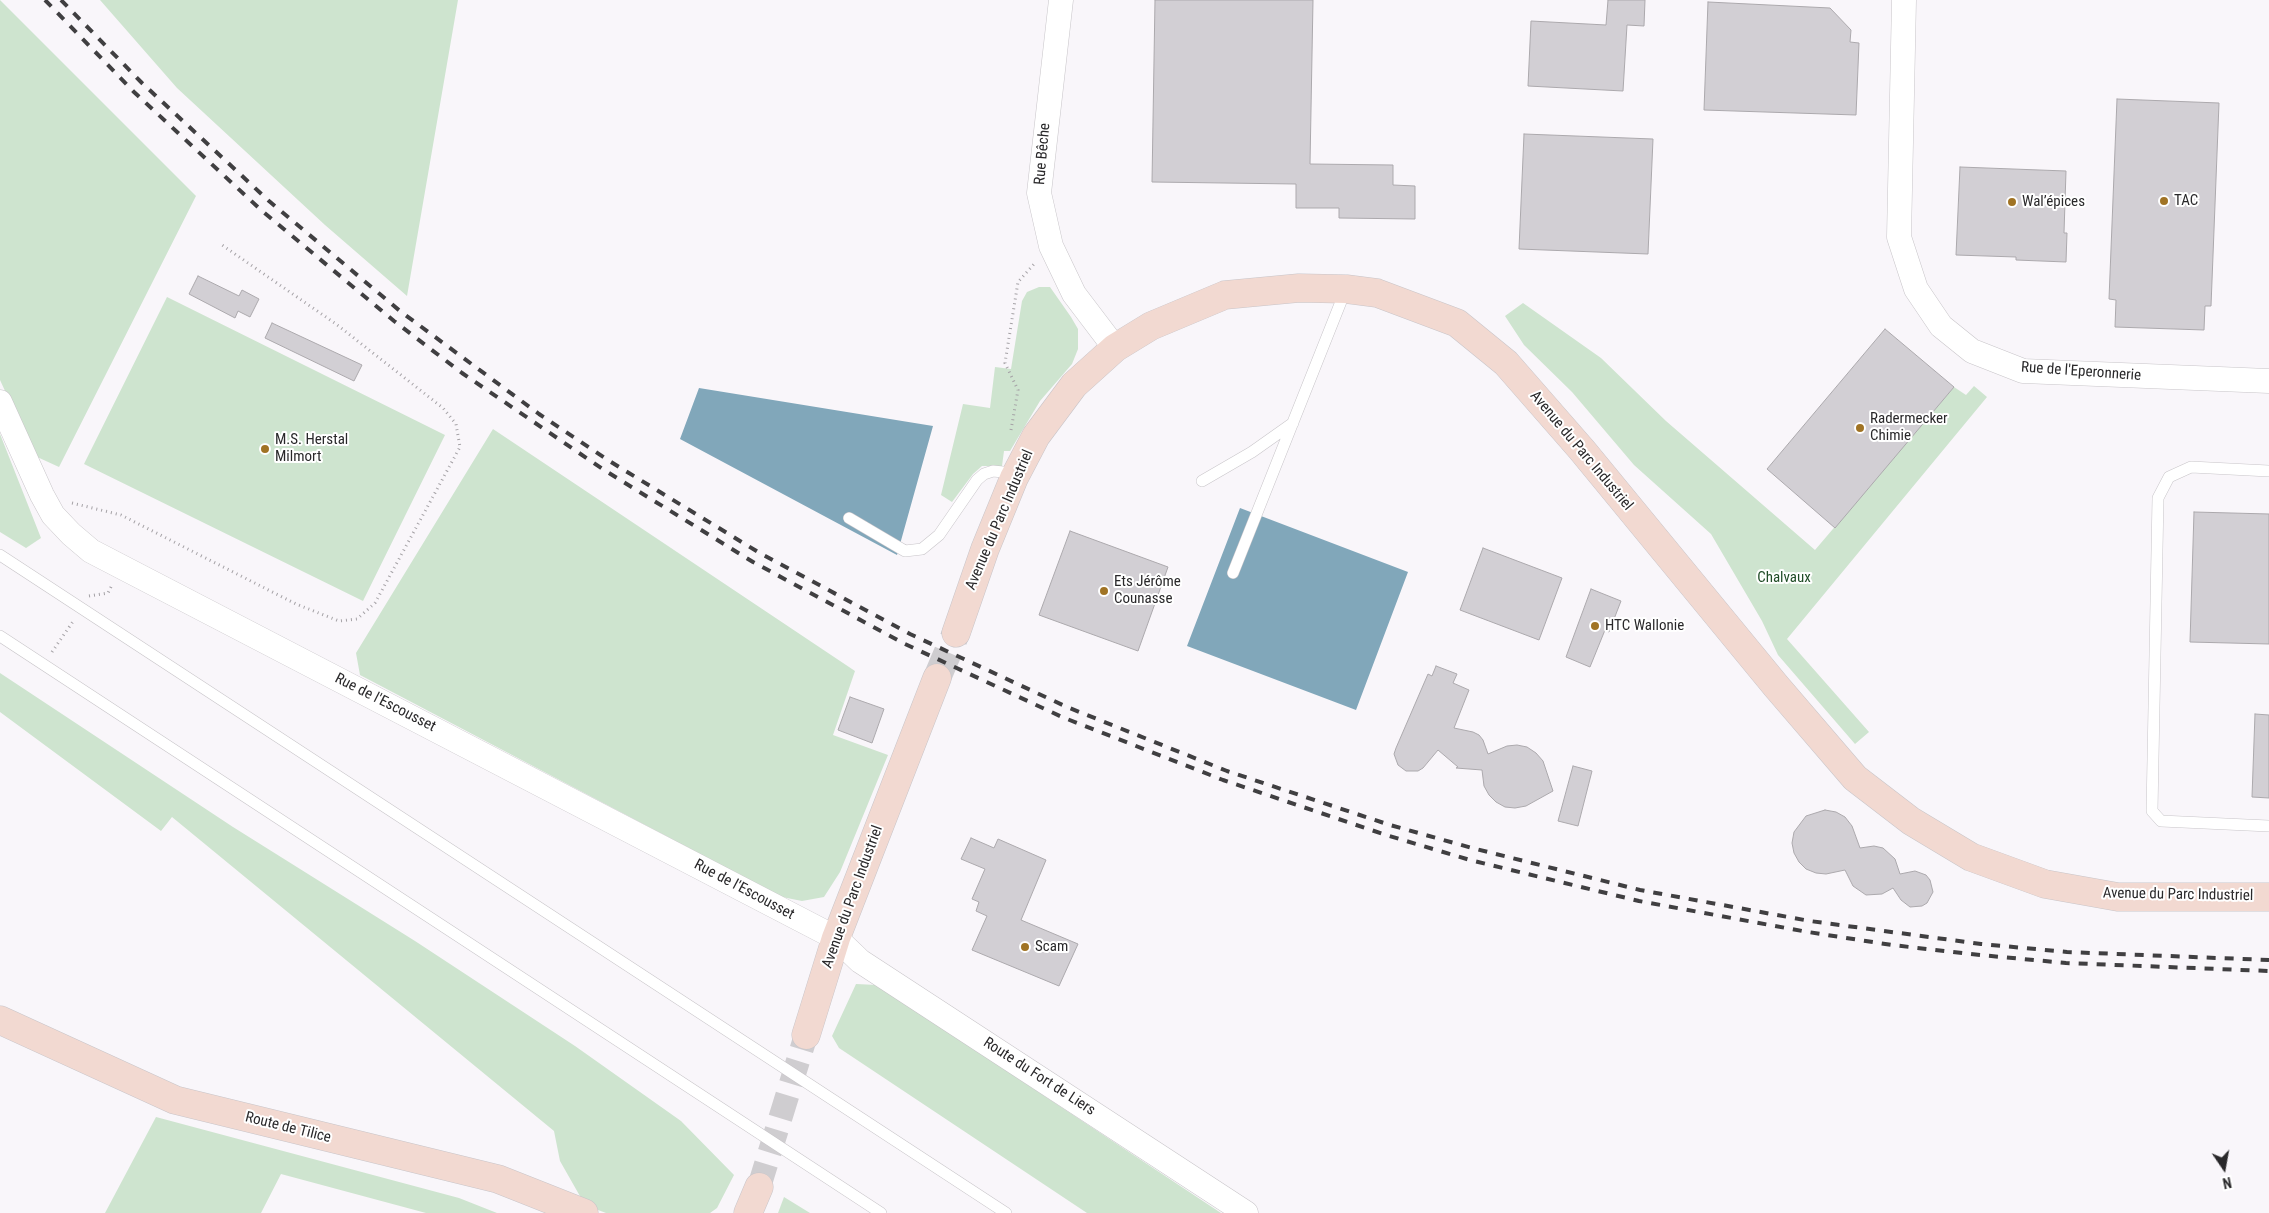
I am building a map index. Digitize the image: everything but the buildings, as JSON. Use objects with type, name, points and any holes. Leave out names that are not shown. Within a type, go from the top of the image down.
[{"type":"street","name":"Rue Bêche","points":[[1061,0],[1039,193],[1051,246],[1074,294],[1116,348]]},
{"type":"street","name":"Rue de l'Eperonnerie","points":[[1904,0],[1899,237],[1916,289],[1940,326],[1972,351],[2023,371],[2269,381]]},
{"type":"street","name":"Avenue du Parc Industriel","points":[[956,633],[985,549],[1014,478],[1036,436],[1074,384],[1116,348],[1151,326],[1225,296],[1299,288],[1346,289],[1378,293],[1458,323],[1506,363],[1582,450],[1776,686],[1855,778],[1911,821],[1971,857],[2045,884],[2118,897],[2269,897]]},
{"type":"street","name":"Rue de l'Escousset","points":[[0,402],[42,495],[54,515],[71,534],[91,551],[836,938]]},
{"type":"street","name":"Avenue du Parc Industriel","points":[[806,1035],[836,938],[937,678]]},
{"type":"street","name":"Route du Fort de Liers","points":[[836,938],[860,961],[1246,1213]]},
{"type":"street","name":"Route de Tilice","points":[[0,1020],[175,1100],[498,1179],[584,1213]]},
{"type":"street","points":[[748,1213],[759,1187]]},
{"type":"lane","points":[[1232,573],[1346,289]]},
{"type":"lane","points":[[1202,481],[1252,452],[1294,422]]},
{"type":"lane","points":[[2269,471],[2191,467],[2169,477],[2158,498],[2152,811],[2161,821],[2269,826]]},
{"type":"lane","points":[[849,518],[905,551],[922,549],[939,535],[976,480],[984,474],[993,471],[1003,472],[1014,478]]},
{"type":"lane","points":[[0,555],[1006,1213]]},
{"type":"lane","points":[[0,636],[881,1213]]},
{"type":"path","points":[[42,495],[121,515],[296,604],[339,621],[357,619],[375,603],[460,447],[456,424],[443,408],[336,324],[222,245]]},
{"type":"path","points":[[1010,436],[1018,390],[1005,363],[1018,282],[1051,246]]},
{"type":"green space","points":[[0,0],[196,196],[59,467],[35,456],[0,380]]},
{"type":"green space","points":[[100,0],[458,0],[407,296],[325,225],[177,88]]},
{"type":"green space","points":[[1039,287],[1050,287],[1078,329],[1078,349],[1072,364],[1040,401],[1010,451],[1004,451],[1002,466],[982,466],[973,474],[952,502],[941,495],[963,404],[990,408],[995,367],[1011,369],[1022,301],[1027,292]]},
{"type":"green space","name":"M.S. Herstal Milmort","points":[[167,297],[445,435],[363,601],[84,464]]},
{"type":"green space","name":"Chalvaux","points":[[1523,303],[1601,358],[1666,421],[1815,550],[1954,387],[1966,395],[1974,386],[1987,397],[1787,639],[1869,732],[1855,744],[1778,655],[1762,621],[1711,534],[1634,465],[1572,392],[1524,345],[1505,316]]},
{"type":"green space","points":[[493,429],[855,671],[833,735],[888,755],[840,872],[824,897],[802,901],[782,897],[360,675],[356,653]]},
{"type":"green space","points":[[0,434],[41,538],[26,548],[0,532]]},
{"type":"green space","points":[[0,673],[233,827],[415,941],[575,1046],[681,1121],[734,1175],[717,1208],[710,1213],[606,1213],[585,1205],[560,1161],[554,1131],[172,817],[161,831],[0,712]]},
{"type":"green space","points":[[856,984],[877,985],[1221,1213],[1087,1213],[839,1048],[832,1036]]},
{"type":"green space","points":[[156,1117],[459,1198],[497,1213],[426,1213],[281,1174],[261,1213],[105,1213]]},
{"type":"green space","points":[[784,1197],[810,1213],[778,1213]]},
{"type":"water","points":[[699,388],[933,426],[897,555],[680,439]]},
{"type":"water","points":[[1240,508],[1408,572],[1356,710],[1187,646]]},
{"type":"tunnel","points":[[937,678],[956,633]]},
{"type":"tunnel","points":[[759,1187],[806,1035]]},
{"type":"railway","points":[[45,0],[134,92],[261,210],[394,321],[462,373],[604,470],[753,562],[905,644],[1062,717],[1223,780],[1386,835],[1470,860],[1639,901],[1808,932],[1892,945],[1980,955],[2066,963],[2269,971]]},
{"type":"railway","points":[[61,0],[142,83],[269,201],[400,311],[539,414],[611,462],[758,552],[910,634],[1067,707],[1227,771],[1390,825],[1472,848],[1640,890],[1810,921],[1981,944],[2067,952],[2269,960]]},
{"type":"place","name":"TAC","points":[[2164,201]]},
{"type":"place","name":"Wal’épices","points":[[2012,202]]},
{"type":"place","name":"Radermecker Chimie","points":[[1860,428]]},
{"type":"place","name":"M.S. Herstal Milmort","points":[[265,449]]},
{"type":"place","name":"Ets Jérôme Counasse","points":[[1104,591]]},
{"type":"place","name":"HTC Wallonie","points":[[1595,626]]},
{"type":"place","name":"Scam","points":[[1025,947]]}]
